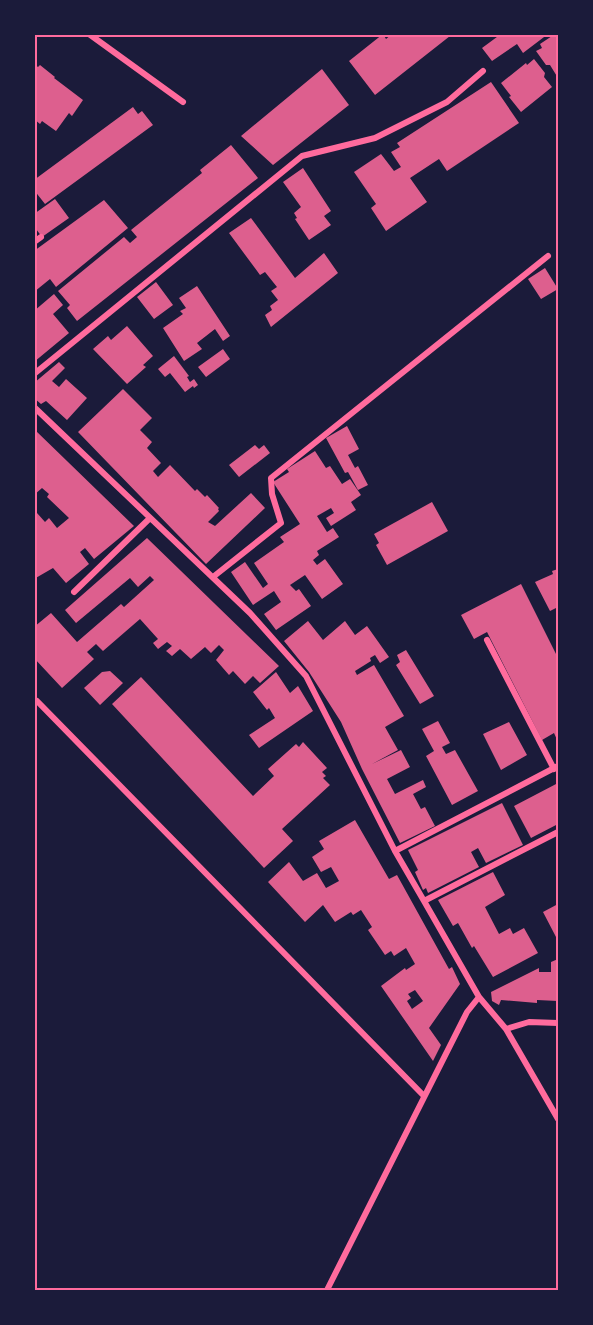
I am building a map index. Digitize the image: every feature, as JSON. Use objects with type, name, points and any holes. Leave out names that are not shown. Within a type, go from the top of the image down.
[{"type":"street","points":[[89,34],[183,102]]},
{"type":"street","points":[[34,374],[302,156],[375,138],[447,102],[483,71]]},
{"type":"street","points":[[34,242],[41,237]]},
{"type":"street","points":[[213,577],[281,524],[272,494],[271,478],[548,256]]},
{"type":"street","points":[[34,407],[250,613],[306,676],[395,851],[479,997],[506,1029],[558,1119]]},
{"type":"street","points":[[74,592],[150,518]]},
{"type":"street","points":[[395,851],[556,767],[486,640]]},
{"type":"street","points":[[37,701],[424,1096]]},
{"type":"street","points":[[424,901],[558,832]]},
{"type":"street","points":[[327,1290],[467,1012],[479,997]]},
{"type":"street","points":[[506,1029],[529,1022],[558,1023]]},
{"type":"building","points":[[383,34],[386,39],[392,34],[448,34],[450,36],[375,95],[349,61]]},
{"type":"building","points":[[501,34],[548,34],[523,53],[517,44],[492,61],[482,48]]},
{"type":"building","points":[[558,34],[558,78],[550,65],[546,65],[536,51],[542,48],[540,44]]},
{"type":"building","points":[[534,59],[552,87],[521,112],[501,83]]},
{"type":"building","points":[[34,64],[38,67],[40,65],[83,100],[72,116],[69,113],[56,131],[42,121],[40,124],[34,119]]},
{"type":"building","points":[[322,69],[349,105],[273,165],[241,136]]},
{"type":"building","points":[[491,82],[519,123],[447,171],[439,159],[410,178],[427,202],[386,231],[371,208],[376,204],[354,172],[381,154],[394,171],[401,167],[391,152],[400,147],[397,143]]},
{"type":"building","points":[[133,107],[138,114],[142,111],[153,125],[45,204],[34,190],[34,180]]},
{"type":"building","points":[[231,145],[258,178],[77,321],[67,308],[70,305],[58,291],[124,237],[130,243],[137,237],[131,230],[202,173],[200,170]]},
{"type":"building","points":[[303,168],[331,211],[324,216],[331,225],[309,240],[295,219],[297,218],[294,213],[301,207],[283,182]]},
{"type":"building","points":[[55,199],[69,218],[42,237],[36,229],[34,230],[34,214]]},
{"type":"building","points":[[104,200],[128,228],[56,287],[50,279],[34,292],[34,251]]},
{"type":"building","points":[[251,218],[295,278],[324,253],[338,273],[271,327],[265,315],[272,310],[270,306],[278,300],[271,291],[277,287],[265,272],[260,275],[229,233]]},
{"type":"building","points":[[545,268],[558,289],[541,299],[528,279]]},
{"type":"building","points":[[156,282],[173,305],[154,319],[137,297]]},
{"type":"building","points":[[197,286],[230,336],[223,341],[215,329],[197,343],[202,349],[184,361],[163,328],[183,314],[180,311],[186,308],[179,298]]},
{"type":"building","points":[[54,294],[63,305],[53,314],[69,333],[34,362],[34,311]]},
{"type":"building","points":[[127,326],[153,356],[143,365],[146,367],[127,384],[93,349],[108,336],[111,340]]},
{"type":"building","points":[[223,349],[230,359],[206,377],[198,367]]},
{"type":"building","points":[[174,356],[189,376],[187,377],[190,382],[194,379],[198,385],[194,388],[193,386],[185,392],[170,373],[165,377],[158,369]]},
{"type":"building","points":[[59,362],[65,368],[52,381],[59,387],[66,379],[87,398],[67,420],[46,401],[41,404],[34,398],[34,383]]},
{"type":"building","points":[[123,389],[152,418],[140,430],[152,442],[147,448],[161,463],[153,471],[158,477],[170,465],[195,491],[197,489],[205,497],[207,495],[219,508],[219,511],[208,522],[215,526],[251,493],[265,508],[206,564],[78,432]]},
{"type":"building","points":[[347,426],[359,449],[348,455],[355,468],[358,466],[368,485],[358,490],[348,472],[345,473],[326,438]]},
{"type":"building","points":[[34,429],[134,526],[94,559],[85,548],[80,552],[89,564],[66,583],[53,568],[34,579],[34,515],[37,513],[45,522],[49,518],[57,528],[69,518],[47,497],[49,494],[42,488],[34,495]]},
{"type":"building","points":[[255,445],[259,449],[264,445],[270,453],[239,477],[229,465]]},
{"type":"building","points":[[315,451],[326,468],[330,466],[342,484],[350,479],[361,495],[351,502],[356,510],[331,526],[326,518],[334,513],[331,508],[317,516],[327,532],[333,528],[339,537],[317,551],[319,555],[313,560],[317,565],[325,559],[343,584],[322,599],[305,575],[290,585],[296,591],[299,589],[311,606],[276,630],[264,614],[281,602],[274,591],[253,605],[231,572],[245,562],[263,588],[268,584],[254,563],[284,542],[280,537],[300,524],[273,482],[289,472],[287,469]]},
{"type":"building","points":[[432,502],[448,531],[387,565],[376,545],[379,543],[374,534]]},
{"type":"building","points":[[147,538],[279,666],[260,683],[253,676],[245,684],[233,671],[229,675],[216,660],[224,650],[219,645],[211,653],[205,647],[191,659],[180,649],[172,656],[166,651],[172,646],[167,642],[158,649],[153,643],[158,639],[140,619],[103,651],[96,644],[87,652],[94,659],[62,688],[34,658],[34,627],[51,613],[77,642],[121,604],[124,607],[154,580],[150,576],[138,587],[130,578],[76,623],[65,610]]},
{"type":"building","points":[[558,569],[558,607],[550,611],[535,582],[553,574],[552,571]]},
{"type":"building","points":[[521,584],[558,658],[558,742],[554,733],[542,740],[487,632],[474,639],[461,615]]},
{"type":"building","points":[[308,621],[323,640],[345,621],[355,635],[367,626],[389,657],[380,663],[375,655],[370,658],[371,661],[355,671],[357,675],[374,665],[404,716],[385,727],[398,750],[372,764],[401,750],[410,767],[387,779],[395,794],[423,780],[426,787],[413,794],[421,809],[425,807],[435,826],[400,843],[341,722],[309,672],[284,641]]},
{"type":"building","points":[[406,650],[434,696],[420,704],[396,665],[400,662],[397,655]]},
{"type":"building","points":[[110,671],[123,683],[100,705],[84,688],[102,672]]},
{"type":"building","points":[[276,672],[290,693],[298,686],[313,711],[259,748],[249,735],[275,718],[269,708],[267,710],[253,692]]},
{"type":"building","points":[[141,677],[253,796],[274,776],[268,769],[296,744],[299,747],[303,742],[327,768],[322,772],[326,776],[323,778],[330,785],[282,829],[293,841],[264,868],[112,704]]},
{"type":"building","points":[[438,721],[450,743],[442,747],[446,754],[455,750],[478,791],[452,805],[426,756],[434,751],[422,729]]},
{"type":"building","points":[[509,722],[527,755],[501,770],[483,734]]},
{"type":"building","points":[[558,783],[558,824],[531,838],[514,806]]},
{"type":"building","points":[[502,803],[523,845],[486,863],[478,848],[471,852],[479,867],[428,893],[426,888],[423,890],[415,872],[418,870],[408,850]]},
{"type":"building","points":[[355,820],[389,879],[397,875],[449,969],[452,967],[460,984],[429,1028],[441,1045],[433,1061],[381,986],[405,968],[406,970],[415,964],[406,948],[394,956],[391,951],[385,955],[368,930],[372,927],[361,910],[353,915],[351,912],[335,922],[323,905],[305,922],[268,882],[289,862],[303,881],[317,873],[326,888],[339,881],[331,867],[321,872],[312,857],[324,849],[319,841]],"holes":[[[415,990],[423,1001],[412,1009],[407,1001],[411,998],[408,994]]]},
{"type":"building","points":[[493,872],[505,895],[485,907],[499,934],[510,928],[513,934],[524,928],[538,953],[493,977],[474,946],[472,948],[458,923],[453,926],[438,900]]},
{"type":"building","points":[[558,904],[558,935],[556,937],[543,912]]},
{"type":"building","points":[[558,959],[558,1001],[537,1000],[537,1003],[501,1000],[499,1005],[492,1001],[491,992],[539,968],[539,972],[551,972],[551,962]]}]
